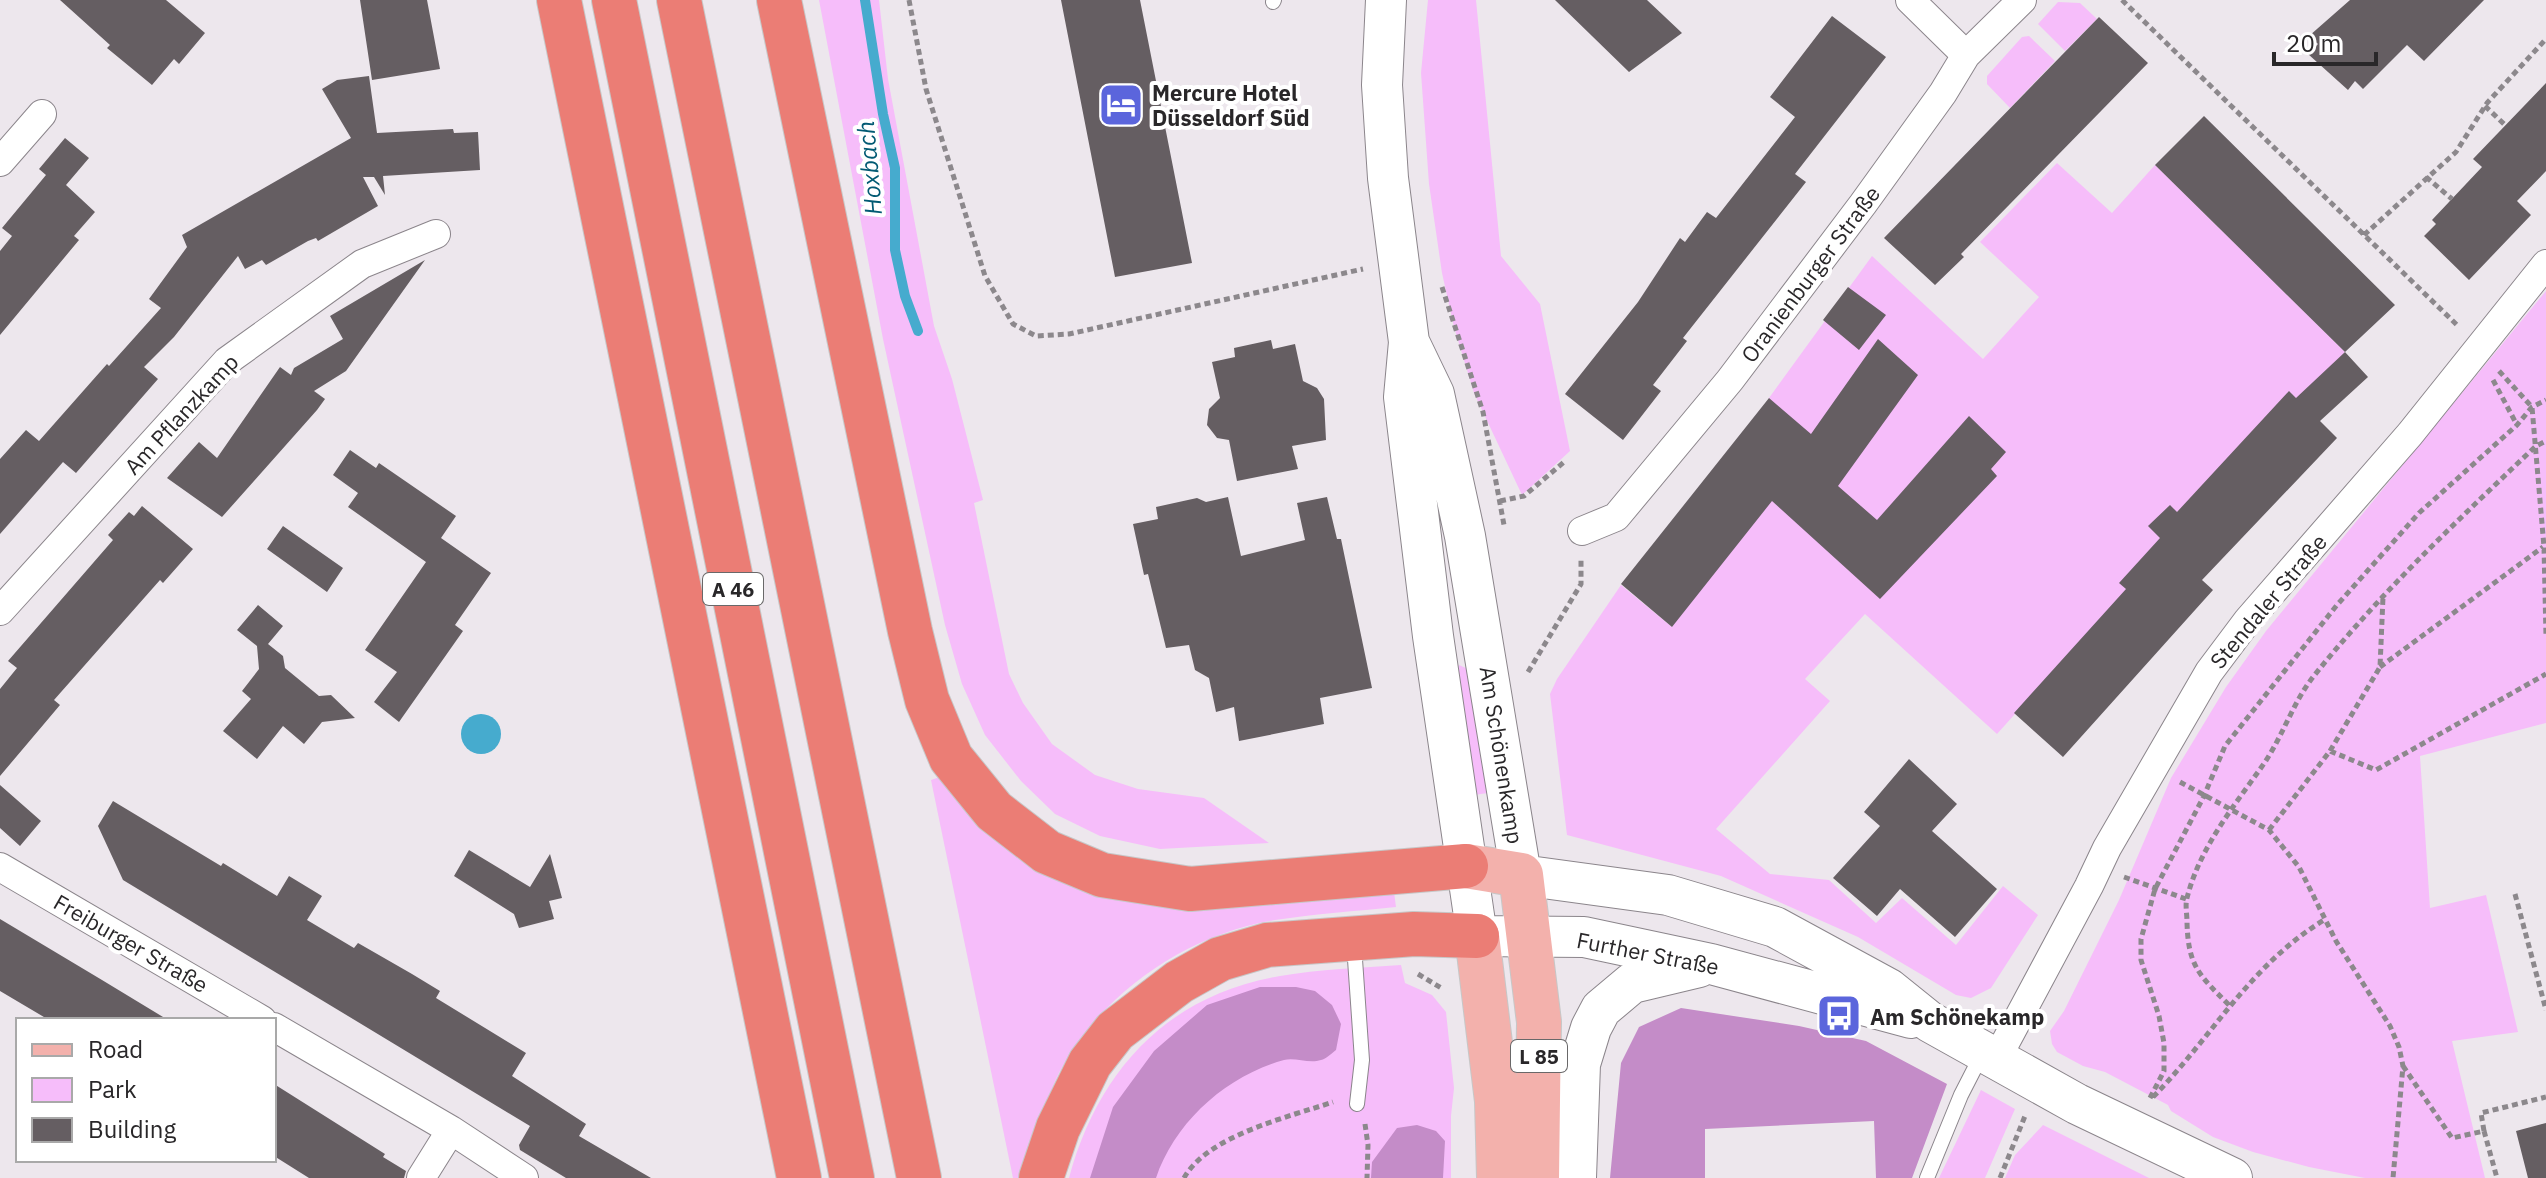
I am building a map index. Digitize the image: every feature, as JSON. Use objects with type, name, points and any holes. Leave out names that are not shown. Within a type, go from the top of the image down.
[{"type":"highway","points":[[559,0],[799,1178]]},
{"type":"highway","name":"A 46","points":[[614,0],[852,1178]]},
{"type":"highway","name":"A 46","points":[[679,0],[919,1178]]},
{"type":"highway","points":[[779,0],[910,631],[927,700],[951,758],[994,811],[1030,839],[1047,852],[1102,875],[1190,889],[1466,866]]},
{"type":"highway","points":[[1041,1178],[1058,1128],[1090,1063],[1115,1031],[1179,982],[1220,959],[1267,945],[1414,934],[1477,936]]},
{"type":"main road","name":"Further Straße","points":[[1466,866],[1524,902]]},
{"type":"main road","name":"Am Schönenkamp","points":[[1524,902],[1539,1022],[1537,1178]]},
{"type":"main road","name":"Am Schönenkamp","points":[[1477,936],[1497,1101],[1499,1178]]},
{"type":"street","name":"Am Schönenkamp","points":[[1386,0],[1382,85],[1388,178],[1409,342],[1404,397],[1433,636],[1477,936]]},
{"type":"street","points":[[1910,0],[1966,55]]},
{"type":"street","name":"Oranienburger Straße","points":[[1582,531],[1616,517],[1730,380],[1863,204],[1943,93],[1966,55],[2022,0]]},
{"type":"street","points":[[0,162],[42,114]]},
{"type":"street","name":"Am Pflanzkamp","points":[[0,611],[227,361],[362,264],[436,234]]},
{"type":"street","name":"Stendaler Straße","points":[[1990,1054],[2209,672],[2248,620],[2410,434],[2546,264]]},
{"type":"street","name":"Am Schönenkamp","points":[[1409,342],[1434,394],[1465,536],[1524,902]]},
{"type":"street","name":"Freiburger Straße","points":[[0,867],[259,1018]]},
{"type":"street","name":"Further Straße","points":[[1477,936],[1524,902],[1579,884],[1668,895],[1775,927],[1889,989],[1930,1022],[2077,1104],[2232,1178]]},
{"type":"street","name":"Further Straße","points":[[1524,902],[1584,937],[1711,964],[1930,1022]]},
{"type":"street","points":[[1576,1178],[1580,1064],[1591,1028],[1601,1009],[1632,983],[1711,964]]},
{"type":"street","points":[[276,1028],[451,1130],[524,1178]]},
{"type":"street","points":[[421,1178],[451,1130]]},
{"type":"lane","points":[[1353,938],[1362,1060],[1357,1104]]},
{"type":"lane","points":[[1927,1178],[1961,1095],[1990,1054]]},
{"type":"path","points":[[909,0],[926,89],[985,276],[1013,324],[1036,336],[1069,334],[1363,269]]},
{"type":"path","points":[[2122,0],[2452,319],[2532,407],[2544,547],[2546,636]]},
{"type":"path","points":[[2364,235],[2456,152],[2485,106],[2546,40]]},
{"type":"path","points":[[2485,106],[2505,125]]},
{"type":"path","points":[[2426,177],[2452,199]]},
{"type":"path","points":[[2493,379],[2517,425]]},
{"type":"path","points":[[2324,920],[2295,938],[2229,1005],[2210,1032],[2149,1101],[2164,1071],[2164,1043],[2141,960],[2141,939],[2155,889],[2204,796],[2225,746],[2337,605],[2419,513],[2517,425],[2532,407],[2546,400]]},
{"type":"path","points":[[2229,1005],[2201,978],[2191,959],[2187,899],[2210,843],[2266,761],[2311,680],[2428,548],[2536,446],[2546,441]]},
{"type":"path","points":[[1500,501],[1524,496],[1564,462]]},
{"type":"path","points":[[1528,672],[1581,584],[1582,531]]},
{"type":"path","points":[[2269,830],[2330,751],[2380,667],[2544,547]]},
{"type":"path","points":[[2380,667],[2383,596]]},
{"type":"path","points":[[2330,751],[2376,770],[2546,674]]},
{"type":"path","points":[[2182,784],[2269,830],[2299,867],[2324,920],[2390,1026],[2403,1066],[2393,1178]]},
{"type":"path","points":[[2131,881],[2187,899]]},
{"type":"path","points":[[2515,894],[2546,1010]]},
{"type":"path","points":[[2403,1066],[2452,1138],[2484,1131]]},
{"type":"path","points":[[2497,1178],[2481,1113],[2546,1097]]},
{"type":"path","points":[[1184,1178],[1190,1167],[1212,1149],[1253,1129],[1339,1100],[1357,1104],[1363,1117],[1368,1145],[1367,1178]]},
{"type":"path","points":[[2000,1178],[2026,1115]]},
{"type":"green space","points":[[819,0],[879,0],[888,79],[934,326],[952,379],[983,500],[974,503],[1009,674],[1023,703],[1052,744],[1095,775],[1138,789],[1204,798],[1269,843],[1160,849],[1100,836],[1055,814],[1021,781],[985,735],[962,684],[945,625],[883,339]]},
{"type":"green space","points":[[1428,0],[1476,0],[1501,256],[1540,304],[1570,451],[1522,495],[1474,393],[1442,273],[1429,184],[1421,73]]},
{"type":"green space","points":[[2058,2],[2080,3],[2097,19],[2065,51],[2038,24]]},
{"type":"green space","points":[[2029,36],[2055,61],[2010,108],[1987,84],[1987,76],[2022,37]]},
{"type":"green space","points":[[2057,163],[2112,213],[2155,165],[2345,352],[1997,734],[1865,614],[1805,679],[1830,701],[1716,829],[1770,874],[1829,880],[1876,923],[1902,898],[1956,945],[2003,886],[2038,915],[1991,988],[1971,998],[1956,995],[1858,937],[1721,876],[1567,835],[1550,694],[1621,585],[1672,627],[1769,398],[1872,256],[1983,359],[2039,297],[1980,242]]},
{"type":"green space","points":[[2546,291],[2546,723],[2420,756],[2430,908],[2486,895],[2518,1032],[2452,1041],[2485,1178],[2365,1178],[2253,1152],[2213,1137],[2171,1111],[2168,1105],[2105,1072],[2083,1066],[2057,1052],[2050,1031],[2064,1011],[2119,900],[2171,778],[2226,687],[2266,631]]},
{"type":"green space","points":[[1459,665],[1468,669],[1488,793],[1474,795],[1457,670]]},
{"type":"green space","points":[[940,777],[981,827],[1014,853],[1394,892],[1396,907],[1275,920],[1242,928],[1209,939],[1149,972],[1098,1017],[1077,1044],[1049,1097],[1027,1178],[1013,1178],[931,780]]},
{"type":"green space","points":[[1401,965],[1405,983],[1432,995],[1446,1012],[1454,1088],[1451,1178],[1069,1178],[1098,1104],[1143,1044],[1171,1020],[1203,1001],[1240,986],[1280,976]]},
{"type":"green space","points":[[1981,1090],[2015,1109],[1985,1178],[1939,1178]]},
{"type":"green space","points":[[2043,1125],[2149,1178],[2005,1178],[2015,1155]]},
{"type":"shaded area","points":[[1260,987],[1296,987],[1315,991],[1332,1005],[1341,1024],[1336,1050],[1321,1060],[1288,1059],[1263,1067],[1223,1090],[1205,1104],[1176,1138],[1156,1178],[1090,1178],[1113,1107],[1154,1051],[1207,1005]]},
{"type":"shaded area","points":[[1681,1008],[1799,1026],[1866,1041],[1947,1084],[1912,1178],[1876,1178],[1874,1121],[1705,1129],[1705,1178],[1610,1178],[1621,1063],[1639,1027]]},
{"type":"shaded area","points":[[1417,1125],[1436,1131],[1445,1141],[1443,1178],[1371,1178],[1372,1162],[1397,1128]]},
{"type":"water","points":[[481,714],[495,720],[501,734],[495,748],[481,754],[467,748],[461,734],[467,720]]},
{"type":"building","points":[[60,0],[166,0],[205,33],[179,64],[174,59],[152,85],[107,48],[110,45]]},
{"type":"building","points":[[360,0],[427,0],[440,69],[372,80]]},
{"type":"building","points":[[1061,0],[1140,0],[1192,263],[1115,277]]},
{"type":"building","points":[[1555,0],[1647,0],[1682,33],[1629,72]]},
{"type":"building","points":[[2350,0],[2484,0],[2424,61],[2407,45],[2363,89],[2355,81],[2348,90],[2308,54],[2318,44],[2309,36]]},
{"type":"building","points":[[1832,16],[1886,57],[1795,174],[1806,182],[1683,338],[1687,341],[1653,385],[1661,391],[1623,440],[1565,394],[1638,302],[1680,238],[1685,242],[1707,212],[1716,218],[1795,117],[1770,97]]},
{"type":"building","points":[[2099,17],[2148,63],[1961,254],[1964,257],[1935,285],[1884,238]]},
{"type":"building","points":[[369,76],[377,133],[453,129],[454,133],[478,132],[480,170],[383,176],[385,195],[374,177],[363,177],[378,206],[318,241],[316,238],[308,241],[266,265],[262,260],[245,269],[238,256],[174,337],[144,367],[158,379],[76,473],[63,462],[0,534],[0,459],[26,430],[39,441],[161,308],[149,299],[187,247],[182,235],[351,138],[322,89],[337,80]]},
{"type":"building","points":[[2546,83],[2546,171],[2517,201],[2531,215],[2469,280],[2424,236],[2436,224],[2432,220],[2482,167],[2473,159]]},
{"type":"building","points":[[2204,116],[2395,305],[2345,352],[2155,165]]},
{"type":"building","points":[[65,138],[89,158],[66,185],[95,212],[74,236],[79,240],[0,335],[0,251],[12,236],[2,228],[46,175],[39,169]]},
{"type":"building","points":[[425,260],[346,371],[314,391],[325,399],[317,410],[222,517],[167,478],[199,442],[217,458],[280,367],[291,375],[294,368],[343,339],[330,316]]},
{"type":"building","points":[[1848,287],[1886,315],[1859,350],[1823,320]]},
{"type":"building","points":[[1878,339],[1918,375],[1838,486],[1877,520],[1969,416],[2006,452],[1991,469],[1997,476],[1880,599],[1772,501],[1672,627],[1621,584],[1769,398],[1811,434]]},
{"type":"building","points":[[1271,340],[1273,349],[1295,344],[1303,381],[1317,388],[1324,399],[1326,440],[1292,446],[1298,469],[1237,481],[1229,440],[1217,438],[1207,425],[1209,409],[1220,398],[1212,362],[1235,357],[1234,348]]},
{"type":"building","points":[[2345,352],[2368,377],[2320,421],[2337,438],[2202,580],[2213,590],[2063,757],[2014,713],[2126,589],[2119,583],[2160,538],[2148,526],[2170,505],[2177,512],[2289,391],[2296,398]]},
{"type":"building","points":[[350,450],[376,468],[379,463],[456,516],[441,538],[491,573],[455,625],[463,631],[399,722],[374,702],[397,672],[365,650],[426,562],[348,507],[358,493],[333,475]]},
{"type":"building","points":[[1228,497],[1241,556],[1305,540],[1297,503],[1327,497],[1337,539],[1341,539],[1372,688],[1320,698],[1324,724],[1239,741],[1234,707],[1216,712],[1209,678],[1195,670],[1189,645],[1166,648],[1148,574],[1144,575],[1133,524],[1158,519],[1156,507],[1197,498],[1206,502]]},
{"type":"building","points":[[142,506],[193,549],[163,583],[160,580],[54,700],[60,705],[0,776],[0,689],[17,668],[8,661],[113,540],[108,535],[129,512],[134,516]]},
{"type":"building","points":[[283,526],[343,568],[327,592],[267,549]]},
{"type":"building","points":[[258,605],[283,626],[268,644],[283,656],[285,668],[319,696],[331,695],[355,718],[322,722],[304,744],[283,726],[257,759],[223,731],[251,699],[242,691],[259,669],[257,646],[237,630]]},
{"type":"building","points":[[1909,759],[1957,804],[1932,831],[1997,889],[1955,937],[1900,889],[1877,916],[1833,878],[1880,826],[1864,812]]},
{"type":"building","points":[[0,785],[41,821],[20,846],[0,828]]},
{"type":"building","points":[[113,801],[277,896],[289,876],[322,896],[307,920],[354,948],[358,943],[440,991],[436,998],[526,1053],[512,1076],[586,1124],[579,1136],[651,1178],[566,1178],[520,1150],[519,1145],[530,1126],[123,880],[98,826]]},
{"type":"building","points":[[469,850],[530,887],[550,854],[562,898],[549,901],[554,919],[519,928],[514,914],[454,876]]},
{"type":"building","points":[[0,919],[165,1018],[46,1018],[0,991]]},
{"type":"building","points":[[276,1085],[385,1154],[383,1157],[406,1171],[404,1178],[309,1178],[276,1157]]},
{"type":"building","points":[[2546,1123],[2546,1178],[2528,1178],[2516,1131]]},
{"type":"waterway","name":"Hoxbach","points":[[865,0],[895,168],[895,250],[905,296],[918,331]]},
{"type":"place","name":"Mercure Hotel Düsseldorf Süd","points":[[1121,105]]},
{"type":"place","name":"Am Schönekamp","points":[[1839,1016]]}]
